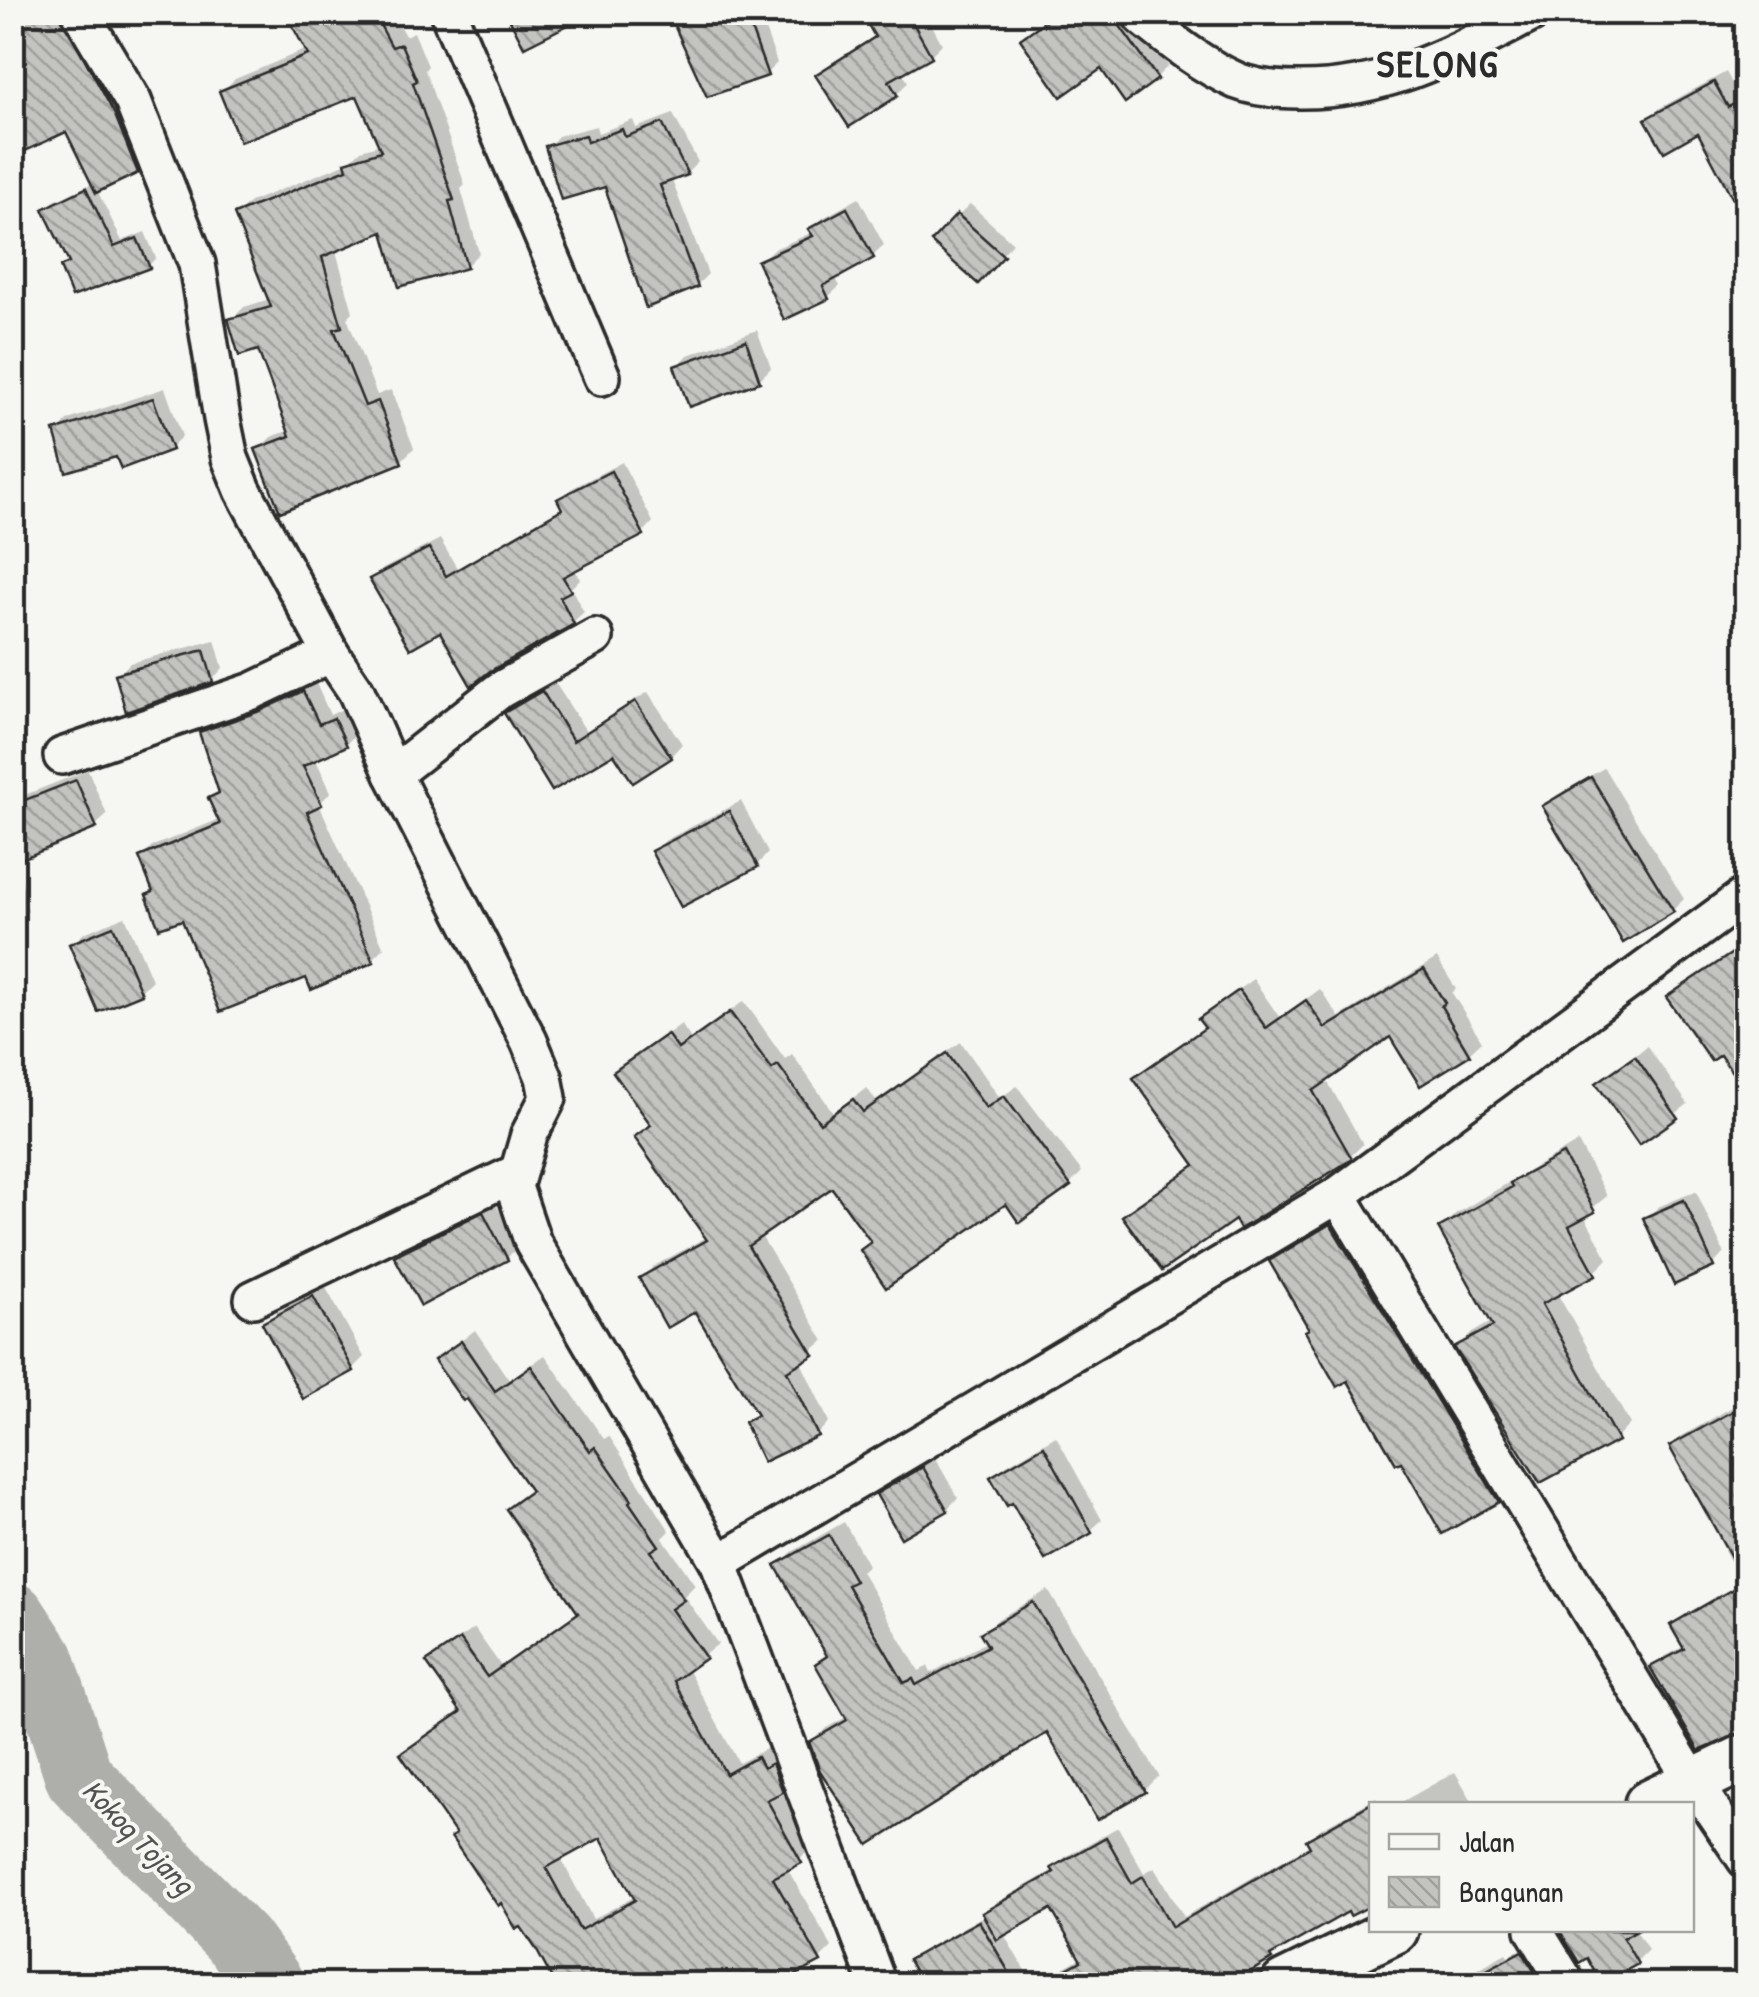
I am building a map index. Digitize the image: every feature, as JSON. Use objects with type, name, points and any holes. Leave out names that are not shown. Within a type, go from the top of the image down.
[{"type":"street","points":[[80,12],[133,101],[197,264],[222,418],[236,474],[331,654],[356,691],[393,774],[529,1040],[544,1077],[548,1098],[529,1135],[514,1187],[533,1242],[720,1564],[878,1984]]},
{"type":"street","points":[[448,12],[602,377]]},
{"type":"street","points":[[1142,17],[1191,58],[1241,82],[1284,90],[1339,90],[1412,73],[1535,12]]},
{"type":"street","points":[[393,774],[500,690],[595,637]]},
{"type":"street","points":[[62,756],[253,692],[331,654]]},
{"type":"street","points":[[720,1564],[1338,1195],[1746,895]]},
{"type":"street","points":[[253,1299],[516,1173]]},
{"type":"street","points":[[1338,1195],[1693,1782],[1746,1860]]},
{"type":"street","points":[[1652,1802],[1746,1757]]},
{"type":"street","points":[[1284,1984],[1391,1932]]},
{"type":"street","points":[[1535,1932],[1568,1984]]},
{"type":"building","points":[[12,12],[59,12],[115,115],[138,173],[96,193],[66,132],[12,157]]},
{"type":"building","points":[[285,12],[373,12],[392,47],[401,44],[417,81],[413,83],[454,200],[449,201],[467,268],[399,287],[383,232],[322,257],[342,327],[334,329],[365,406],[378,401],[402,463],[280,512],[255,449],[290,436],[258,350],[239,356],[228,319],[271,307],[234,214],[347,169],[345,162],[381,151],[357,96],[240,142],[219,91],[308,55]]},
{"type":"building","points":[[506,12],[594,12],[524,47]]},
{"type":"building","points":[[668,12],[745,12],[768,76],[707,97]]},
{"type":"building","points":[[861,12],[907,12],[932,57],[889,81],[898,96],[849,127],[815,75],[875,37]]},
{"type":"building","points":[[1058,12],[1110,12],[1158,79],[1125,103],[1101,69],[1061,97],[1020,39]]},
{"type":"building","points":[[1714,82],[1728,107],[1746,98],[1746,224],[1698,133],[1664,152],[1645,119]]},
{"type":"building","points":[[662,123],[688,175],[660,185],[698,287],[646,308],[605,187],[561,200],[545,146],[585,135],[587,142],[622,129],[625,137]]},
{"type":"building","points":[[86,188],[114,247],[137,238],[150,268],[72,297],[60,267],[69,263],[43,209]]},
{"type":"building","points":[[847,208],[874,258],[823,286],[829,299],[784,320],[757,261],[813,236],[808,229]]},
{"type":"building","points":[[957,214],[1004,256],[978,284],[931,242]]},
{"type":"building","points":[[746,340],[760,382],[689,407],[674,366]]},
{"type":"building","points":[[153,398],[172,450],[121,469],[116,457],[66,472],[54,431]]},
{"type":"building","points":[[611,471],[644,535],[563,577],[571,591],[560,597],[574,624],[490,671],[471,686],[440,632],[410,649],[369,579],[429,548],[446,576],[562,509],[557,499]]},
{"type":"building","points":[[204,650],[213,682],[126,712],[115,674]]},
{"type":"building","points":[[303,691],[319,724],[334,718],[347,746],[303,766],[322,805],[307,812],[374,962],[311,990],[306,978],[220,1012],[182,920],[159,928],[146,895],[153,892],[139,857],[220,824],[208,798],[219,793],[199,732]]},
{"type":"building","points":[[542,691],[573,741],[635,701],[672,758],[633,783],[614,754],[552,791],[504,713]]},
{"type":"building","points":[[1591,777],[1674,912],[1623,943],[1542,806]]},
{"type":"building","points":[[76,780],[97,828],[12,863],[12,805]]},
{"type":"building","points":[[729,811],[758,867],[681,907],[651,851]]},
{"type":"building","points":[[113,926],[142,994],[98,1012],[69,944]]},
{"type":"building","points":[[1746,944],[1746,1092],[1720,1055],[1711,1061],[1666,997]]},
{"type":"building","points":[[1424,969],[1470,1055],[1420,1086],[1390,1037],[1313,1091],[1352,1159],[1240,1229],[1235,1220],[1162,1271],[1122,1216],[1195,1165],[1133,1078],[1205,1028],[1198,1019],[1239,990],[1266,1028],[1306,1000],[1325,1028]]},
{"type":"building","points":[[730,1012],[772,1069],[778,1065],[820,1123],[853,1099],[863,1112],[947,1053],[986,1108],[1004,1096],[1071,1186],[1019,1223],[1006,1204],[886,1288],[860,1250],[871,1242],[832,1188],[748,1246],[814,1355],[787,1371],[818,1436],[763,1462],[744,1422],[757,1415],[695,1312],[667,1328],[639,1278],[707,1240],[634,1137],[651,1125],[613,1072],[667,1034],[678,1049]]},
{"type":"building","points":[[1635,1056],[1678,1118],[1639,1145],[1596,1083]]},
{"type":"building","points":[[1563,1154],[1595,1212],[1569,1226],[1596,1275],[1542,1304],[1618,1441],[1540,1483],[1454,1347],[1493,1326],[1438,1228]]},
{"type":"building","points":[[1684,1200],[1714,1267],[1674,1285],[1643,1218]]},
{"type":"building","points":[[483,1212],[508,1260],[421,1306],[394,1256]]},
{"type":"building","points":[[1330,1224],[1499,1502],[1442,1534],[1348,1381],[1337,1387],[1269,1261]]},
{"type":"building","points":[[313,1296],[354,1371],[303,1399],[262,1323]]},
{"type":"building","points":[[461,1341],[495,1391],[531,1366],[590,1451],[595,1447],[632,1500],[629,1502],[659,1546],[651,1551],[684,1600],[671,1609],[706,1658],[674,1681],[726,1774],[757,1757],[763,1768],[772,1763],[783,1792],[767,1800],[802,1863],[773,1878],[821,1962],[779,1984],[555,1984],[521,1927],[516,1929],[501,1903],[498,1906],[451,1837],[456,1834],[400,1754],[461,1712],[426,1662],[460,1639],[487,1677],[578,1613],[506,1509],[531,1491],[467,1399],[463,1401],[434,1360]],"holes":[[[601,1838],[635,1900],[580,1930],[546,1868]]]},
{"type":"building","points":[[1746,1404],[1746,1731],[1699,1751],[1650,1667],[1684,1649],[1670,1625],[1745,1582],[1669,1446]]},
{"type":"building","points":[[1044,1446],[1092,1533],[1045,1560],[1012,1503],[1007,1506],[990,1477]]},
{"type":"building","points":[[923,1467],[948,1511],[901,1538],[876,1494]]},
{"type":"building","points":[[829,1535],[855,1581],[847,1585],[904,1683],[913,1679],[916,1685],[988,1646],[980,1633],[1033,1602],[1146,1792],[1097,1820],[1047,1733],[869,1845],[820,1771],[809,1742],[847,1720],[815,1664],[827,1656],[775,1565]]},
{"type":"building","points":[[1369,1805],[1369,1906],[1350,1916],[1348,1912],[1229,1984],[1039,1984],[1081,1961],[1051,1909],[997,1940],[982,1913],[1106,1837],[1132,1883],[1143,1876],[1172,1927],[1310,1847],[1306,1840]]},
{"type":"building","points":[[979,1921],[1016,1984],[922,1984],[908,1960]]},
{"type":"building","points":[[1561,1932],[1634,1932],[1623,1938],[1638,1964],[1601,1984],[1587,1958],[1579,1963]]},
{"type":"building","points":[[1522,1951],[1542,1984],[1461,1984]]},
{"type":"waterway","name":"Kokoq Tojang","points":[[12,1616],[41,1660],[79,1777],[240,1943],[270,1984]]},
{"type":"district","name":"SELONG","points":[[1438,64]]}]
